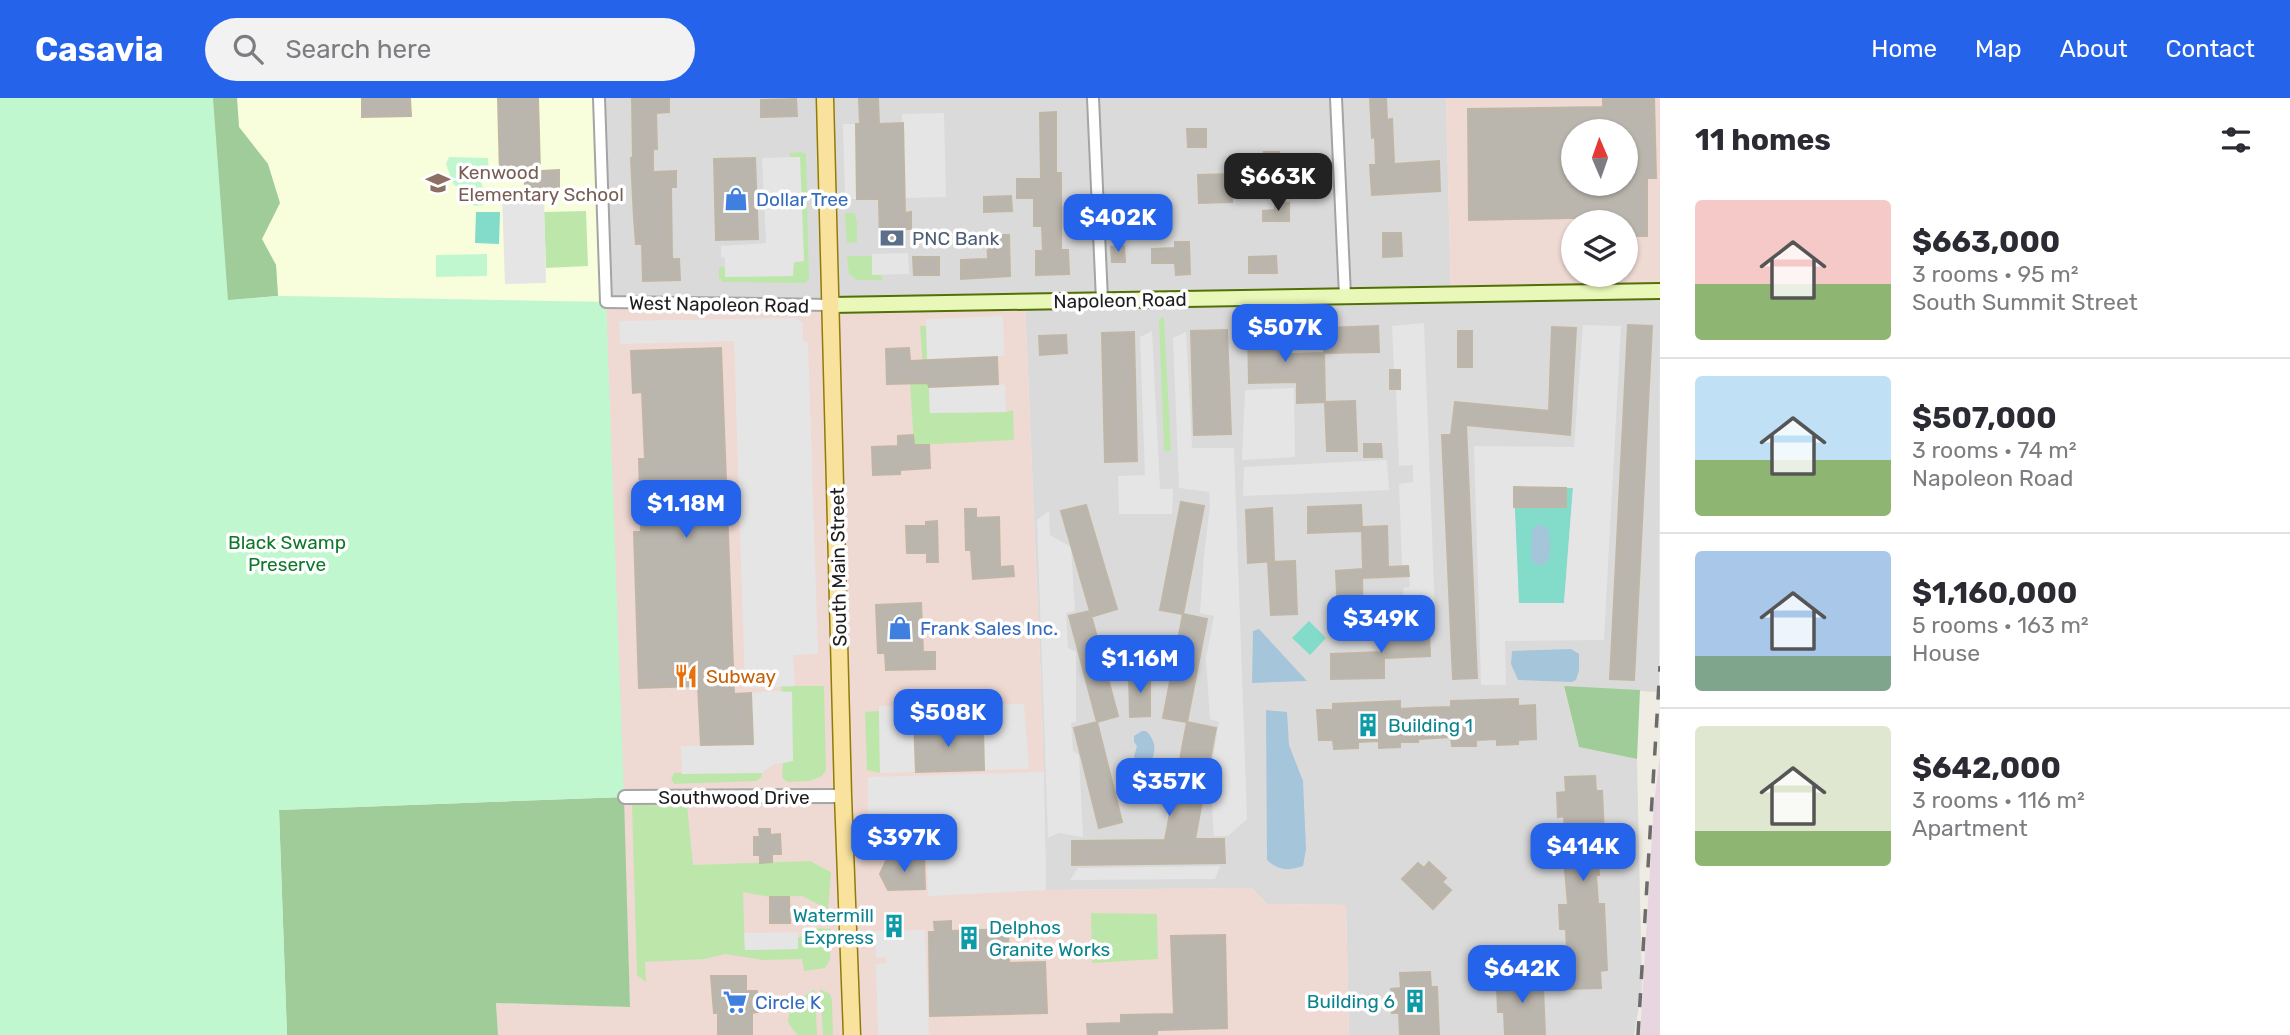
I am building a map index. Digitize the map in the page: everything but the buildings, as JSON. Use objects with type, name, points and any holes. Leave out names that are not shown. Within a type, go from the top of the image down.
[{"type":"main road","name":"South Main Street","points":[[825,98],[842,796],[852,1035]]},
{"type":"main road","name":"Napoleon Road","points":[[831,305],[1660,291]]},
{"type":"street","name":"West Napoleon Road","points":[[598,98],[606,302],[831,305]]},
{"type":"street","points":[[1093,98],[1102,300]]},
{"type":"street","points":[[1336,98],[1345,296]]},
{"type":"street","name":"Southwood Drive","points":[[625,797],[842,796]]},
{"type":"shaded area","points":[[237,98],[1446,98],[1451,294],[1660,291],[1659,692],[1564,687],[1579,747],[1637,759],[1642,988],[1634,1035],[1349,1035],[1346,905],[1267,904],[1251,888],[1046,890],[1042,708],[1025,302],[278,296],[276,265]]},
{"type":"shaded area","name":"Kenwood Elementary School","points":[[237,98],[599,98],[606,302],[278,296],[276,265],[262,239],[268,164],[239,127]]},
{"type":"shaded area","points":[[1446,98],[1660,98],[1660,291],[1451,295]]},
{"type":"shaded area","points":[[944,113],[946,197],[904,198],[902,114]]},
{"type":"shaded area","points":[[843,124],[856,124],[857,199],[845,199]]},
{"type":"shaded area","points":[[800,157],[804,261],[794,262],[793,276],[725,277],[725,258],[721,257],[721,246],[766,243],[762,158]]},
{"type":"shaded area","points":[[544,195],[546,283],[505,284],[502,196]]},
{"type":"shaded area","points":[[476,212],[500,212],[499,244],[475,243]]},
{"type":"shaded area","points":[[908,253],[909,274],[872,275],[872,254]]},
{"type":"shaded area","points":[[606,302],[1025,302],[1042,708],[1046,890],[1251,888],[1267,904],[1346,905],[1349,1035],[498,1035],[496,1003],[630,1007]]},
{"type":"shaded area","points":[[1003,316],[1004,356],[927,360],[926,319]]},
{"type":"shaded area","points":[[796,318],[803,323],[803,341],[808,342],[818,654],[793,655],[795,686],[745,688],[734,341],[620,344],[619,321]]},
{"type":"shaded area","points":[[1424,323],[1435,614],[1405,615],[1403,588],[1410,587],[1408,566],[1402,566],[1399,484],[1413,482],[1413,465],[1399,466],[1396,389],[1400,388],[1400,370],[1394,370],[1392,326]]},
{"type":"shaded area","points":[[1583,325],[1621,326],[1604,640],[1505,641],[1506,685],[1481,685],[1474,446],[1574,447]],"holes":[[[1514,488],[1573,488],[1564,603],[1519,603]]]},
{"type":"shaded area","points":[[1152,331],[1160,489],[1173,489],[1172,514],[1119,514],[1118,476],[1145,475],[1140,337]]},
{"type":"shaded area","points":[[1186,332],[1192,448],[1234,448],[1247,819],[1228,836],[1214,836],[1210,777],[1219,722],[1210,719],[1206,658],[1214,616],[1200,613],[1209,492],[1179,488],[1173,338]]},
{"type":"shaded area","points":[[1005,385],[1006,412],[930,413],[929,387]]},
{"type":"shaded area","points":[[1294,388],[1295,457],[1242,460],[1245,390]]},
{"type":"shaded area","points":[[1387,460],[1389,490],[1243,496],[1244,467]]},
{"type":"shaded area","points":[[1514,487],[1573,487],[1564,603],[1518,603]]},
{"type":"shaded area","points":[[1049,511],[1050,535],[1071,547],[1075,611],[1066,613],[1068,648],[1076,652],[1076,722],[1071,723],[1073,751],[1079,755],[1083,837],[1059,833],[1048,838],[1037,520]]},
{"type":"shaded area","points":[[1537,525],[1543,525],[1549,530],[1550,554],[1542,565],[1536,565],[1531,559],[1532,530]]},
{"type":"shaded area","points":[[1309,621],[1326,638],[1310,655],[1292,638]]},
{"type":"shaded area","points":[[1259,629],[1307,681],[1252,683],[1253,631]]},
{"type":"shaded area","points":[[1571,649],[1579,654],[1579,670],[1576,680],[1572,682],[1518,680],[1511,664],[1512,651]]},
{"type":"shaded area","points":[[792,692],[793,761],[774,764],[762,773],[682,774],[681,746],[752,744],[751,693]]},
{"type":"shaded area","points":[[1024,704],[1029,769],[984,770],[982,728],[930,729],[915,720],[916,772],[880,773],[879,706]]},
{"type":"shaded area","points":[[1266,710],[1287,712],[1289,745],[1303,781],[1306,849],[1303,866],[1293,869],[1280,868],[1267,860]]},
{"type":"shaded area","points":[[1146,731],[1153,740],[1154,755],[1152,759],[1142,763],[1137,762],[1134,757],[1137,746],[1134,736]]},
{"type":"shaded area","points":[[1660,756],[1660,1035],[1640,1035],[1654,804]]},
{"type":"shaded area","points":[[1044,772],[1046,890],[928,896],[927,853],[869,854],[868,821],[885,819],[885,813],[868,814],[868,777]]},
{"type":"shaded area","points":[[1220,866],[1215,879],[1070,880],[1078,868]]},
{"type":"shaded area","points":[[925,930],[929,1035],[878,1035],[876,964],[886,963],[886,957],[876,958],[875,931]]},
{"type":"shaded area","points":[[798,932],[798,949],[745,950],[744,933]]},
{"type":"green space","points":[[0,98],[237,98],[239,127],[268,164],[280,203],[262,239],[276,265],[278,296],[0,320]]},
{"type":"green space","name":"Black Swamp Preserve","points":[[0,98],[213,98],[228,300],[278,296],[606,302],[624,797],[279,810],[287,1035],[0,1035]]},
{"type":"green space","points":[[790,153],[806,154],[809,279],[805,283],[723,282],[719,278],[721,266],[725,269],[725,276],[804,261],[799,157],[790,157]]},
{"type":"green space","points":[[449,157],[488,158],[489,176],[480,179],[487,201],[483,205],[474,206],[453,183],[446,164]]},
{"type":"green space","points":[[586,211],[588,266],[546,268],[544,212]]},
{"type":"green space","points":[[845,213],[855,213],[857,242],[847,243]]},
{"type":"green space","points":[[487,254],[487,276],[436,277],[436,255]]},
{"type":"green space","points":[[847,256],[872,256],[872,274],[882,275],[883,280],[857,280],[849,274]]},
{"type":"green space","points":[[1162,317],[1171,449],[1168,452],[1164,450],[1159,320]]},
{"type":"green space","points":[[920,326],[926,326],[930,413],[1013,410],[1014,440],[914,445],[910,383],[924,382]]},
{"type":"green space","points":[[781,686],[824,686],[826,770],[822,776],[809,781],[787,782],[782,777],[783,763],[793,760]]},
{"type":"green space","points":[[1564,686],[1640,690],[1637,759],[1579,747]]},
{"type":"green space","points":[[879,711],[880,773],[867,770],[865,712]]},
{"type":"green space","points":[[674,773],[762,773],[762,776],[757,781],[674,784],[671,779]]},
{"type":"green space","points":[[624,797],[630,1007],[496,1003],[498,1035],[287,1035],[279,810]]},
{"type":"green space","points":[[632,805],[687,805],[693,865],[810,861],[831,872],[828,909],[802,896],[770,897],[743,892],[745,950],[798,948],[798,938],[814,928],[831,929],[830,960],[825,968],[804,971],[802,959],[763,960],[725,954],[705,959],[645,962],[646,982],[637,975]]},
{"type":"green space","points":[[1091,913],[1157,914],[1158,959],[1092,963]]},
{"type":"green space","points":[[820,989],[830,994],[832,1000],[833,1035],[823,1035]]},
{"type":"green space","points":[[815,990],[817,1035],[798,1035],[789,1024],[789,1016],[798,1002]]},
{"type":"railway","points":[[1638,1035],[1660,666]]},
{"type":"place","name":"Kenwood Elementary School","points":[[438,183]]},
{"type":"place","name":"Dollar Tree","points":[[736,199]]},
{"type":"place","name":"PNC Bank","points":[[892,238]]},
{"type":"place","name":"Frank Sales Inc.","points":[[900,628]]},
{"type":"place","name":"Subway","points":[[686,676]]},
{"type":"place","name":"Building 1","points":[[1368,725]]},
{"type":"place","name":"Watermill Express","points":[[894,926]]},
{"type":"place","name":"Delphos Granite Works","points":[[969,938]]},
{"type":"place","name":"Building 6","points":[[1415,1001]]},
{"type":"place","name":"Circle K","points":[[735,1002]]}]
